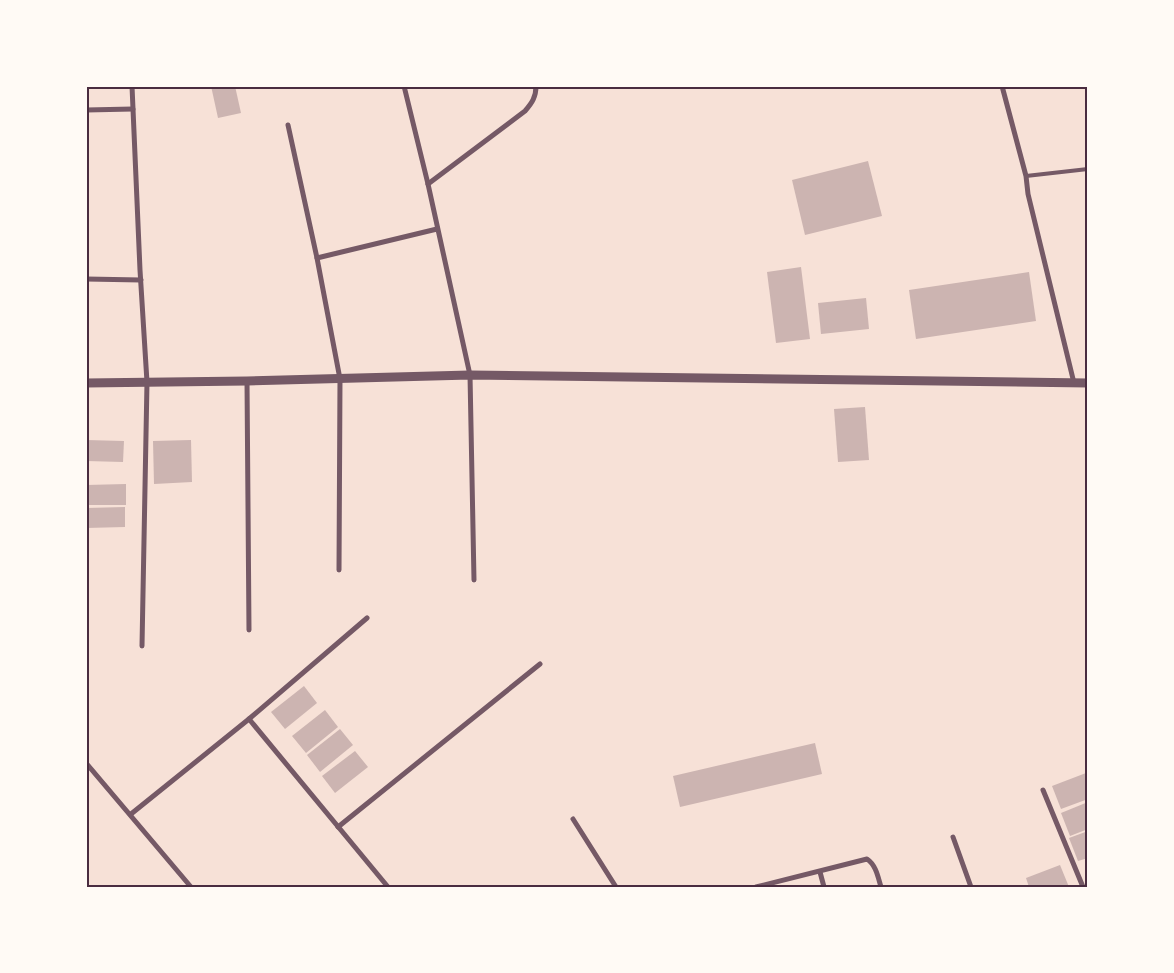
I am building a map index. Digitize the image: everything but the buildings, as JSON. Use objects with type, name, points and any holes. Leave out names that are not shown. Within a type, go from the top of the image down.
[{"type":"street","points":[[132,86],[147,382],[142,646]]},
{"type":"street","points":[[404,86],[428,184],[470,375],[474,580]]},
{"type":"street","points":[[428,184],[525,111],[533,102],[536,86]]},
{"type":"street","points":[[1002,86],[1026,176],[1028,194],[1074,383]]},
{"type":"street","points":[[86,110],[133,109]]},
{"type":"street","points":[[288,125],[317,258],[340,379],[339,570]]},
{"type":"street","points":[[317,258],[437,229]]},
{"type":"street","points":[[86,279],[141,280]]},
{"type":"street","points":[[86,383],[470,375],[1088,383]]},
{"type":"street","points":[[247,381],[249,630]]},
{"type":"street","points":[[131,814],[249,719],[367,618]]},
{"type":"street","points":[[338,827],[540,664]]},
{"type":"street","points":[[249,719],[388,887]]},
{"type":"street","points":[[86,763],[191,887]]},
{"type":"street","points":[[1043,790],[1083,887]]},
{"type":"street","points":[[573,819],[616,887]]},
{"type":"street","points":[[953,837],[970,887]]},
{"type":"street","points":[[756,887],[867,859],[874,867],[881,887]]},
{"type":"street","points":[[820,872],[824,887]]},
{"type":"lane","points":[[1026,176],[1088,169]]}]
